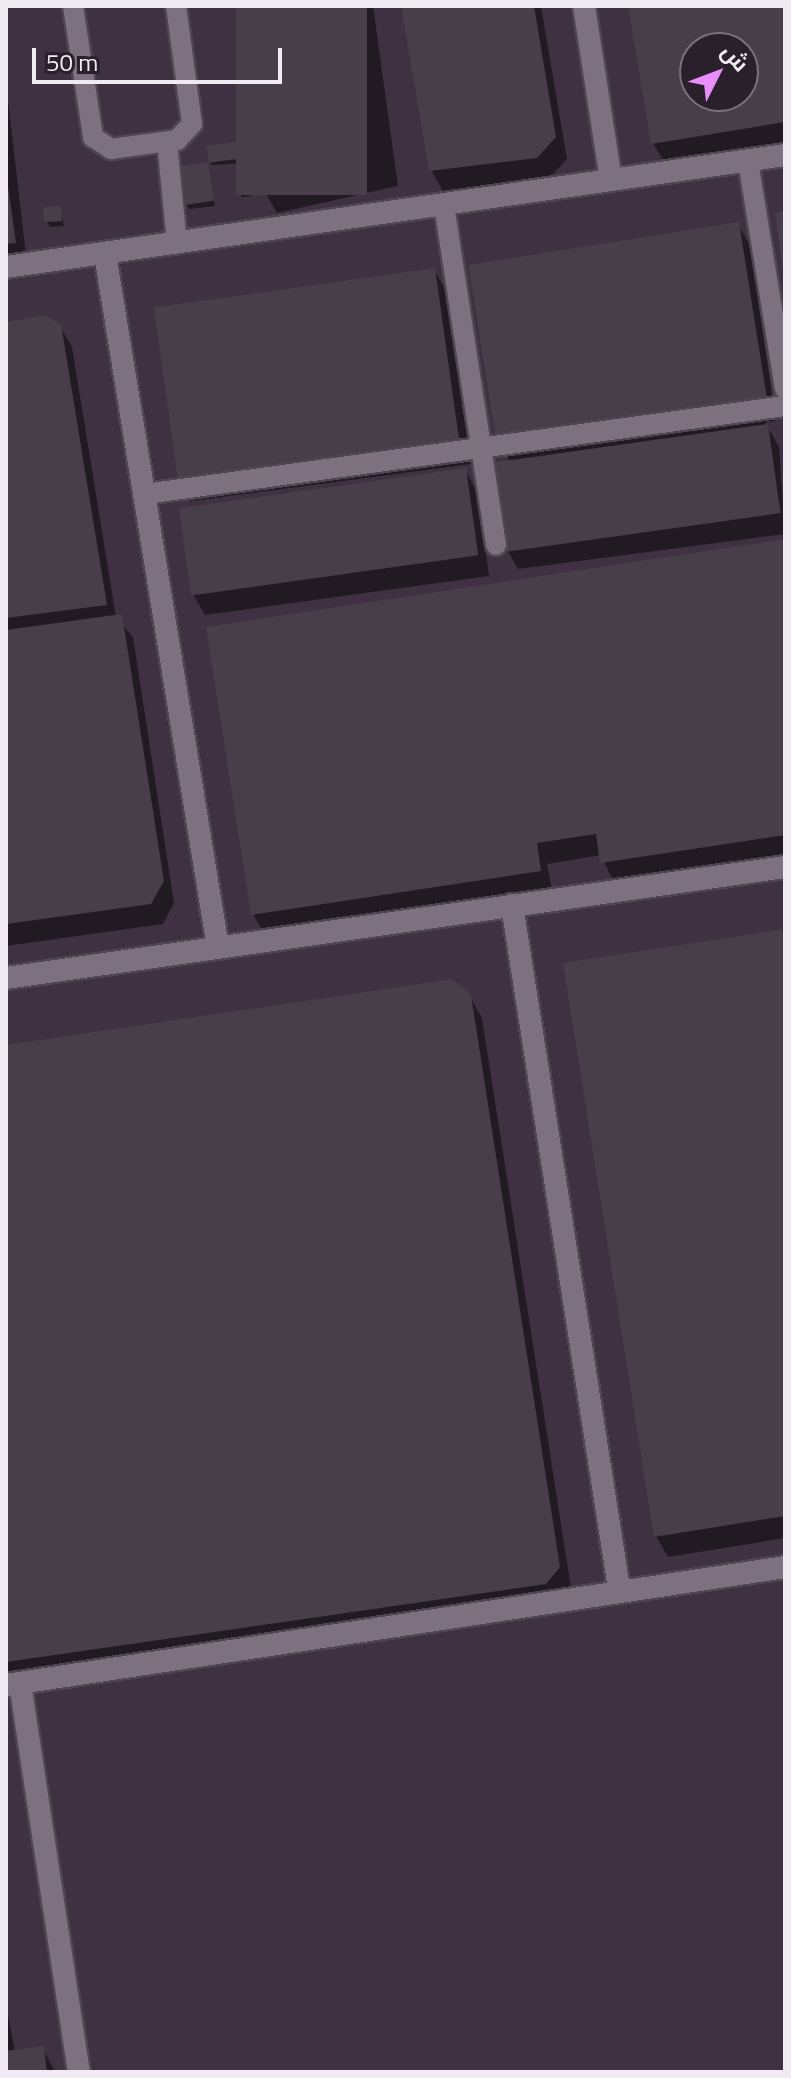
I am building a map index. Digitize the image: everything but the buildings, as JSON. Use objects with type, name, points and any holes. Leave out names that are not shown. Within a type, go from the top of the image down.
[{"type":"street","points":[[584,6],[611,180]]},
{"type":"street","points":[[6,267],[785,155]]},
{"type":"street","points":[[105,254],[218,948]]},
{"type":"street","points":[[6,978],[785,867]]},
{"type":"street","points":[[512,905],[619,1588]]},
{"type":"street","points":[[79,2072],[13,1684],[619,1588],[785,1567]]},
{"type":"lane","points":[[73,6],[97,143],[111,149],[167,142],[184,136],[193,118],[176,6]]},
{"type":"lane","points":[[167,142],[177,244]]},
{"type":"lane","points":[[748,161],[785,389]]},
{"type":"lane","points":[[444,205],[496,545]]},
{"type":"lane","points":[[145,494],[785,406]]},
{"type":"shaded area","points":[[6,6],[785,6],[785,2072],[6,2072]]}]
